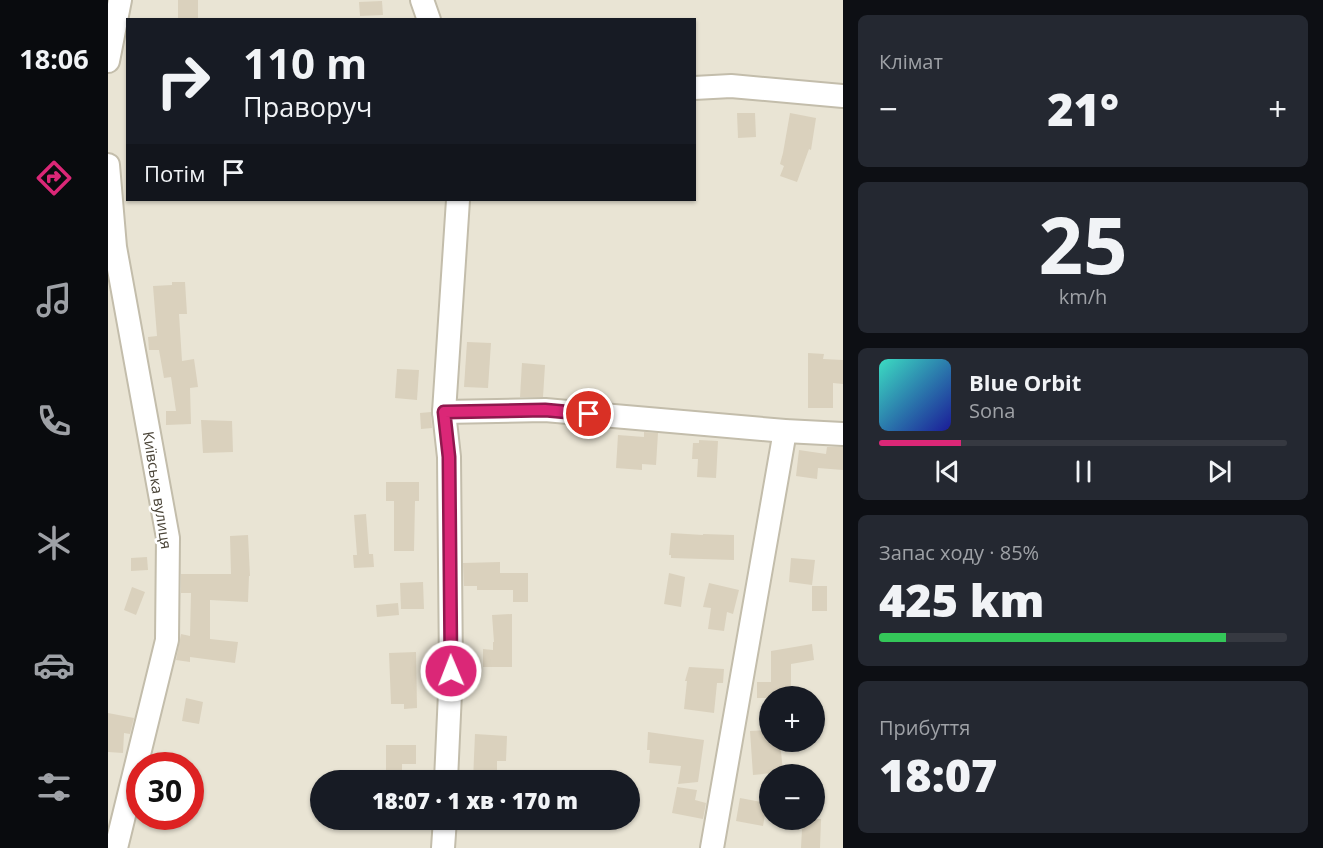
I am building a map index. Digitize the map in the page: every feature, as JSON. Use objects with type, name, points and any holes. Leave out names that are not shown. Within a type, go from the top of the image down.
[{"type":"street","points":[[109,51],[120,0]]},
{"type":"street","points":[[422,0],[428,18]]},
{"type":"street","points":[[696,88],[731,86],[843,96]]},
{"type":"street","name":"Київська вулиця","points":[[108,165],[115,247],[168,538],[167,640],[116,848]]},
{"type":"street","points":[[447,770],[451,671],[449,457],[444,412],[458,201]]},
{"type":"street","points":[[444,412],[545,410],[843,434]]},
{"type":"street","points":[[712,848],[785,431]]},
{"type":"street","points":[[443,848],[444,830]]},
{"type":"shaded area","points":[[108,0],[843,0],[843,848],[108,848]]},
{"type":"building","points":[[178,0],[198,0],[198,18],[178,18]]},
{"type":"building","points":[[382,1],[383,15],[360,16],[359,2]]},
{"type":"building","points":[[737,113],[755,113],[756,137],[738,138]]},
{"type":"building","points":[[790,113],[816,118],[811,150],[809,149],[797,182],[780,176],[784,166],[780,164]]},
{"type":"building","points":[[172,282],[185,282],[187,314],[179,314],[182,361],[194,359],[198,387],[190,388],[191,424],[166,425],[166,411],[176,411],[171,377],[164,378],[159,350],[149,350],[148,337],[157,336],[153,286],[172,285]]},
{"type":"building","points":[[467,342],[491,343],[488,388],[464,387]]},
{"type":"building","points":[[808,353],[824,354],[823,359],[843,360],[843,384],[833,383],[833,408],[808,408]]},
{"type":"building","points":[[522,363],[545,365],[543,397],[520,397]]},
{"type":"building","points":[[397,369],[419,370],[417,400],[395,398]]},
{"type":"building","points":[[431,412],[432,428],[421,429],[420,413]]},
{"type":"building","points":[[201,420],[232,421],[233,452],[203,453]]},
{"type":"building","points":[[644,432],[658,433],[656,465],[642,464],[642,470],[616,468],[618,435],[644,437]]},
{"type":"building","points":[[699,440],[718,441],[716,478],[697,477],[698,459],[692,459],[693,443],[699,443]]},
{"type":"building","points":[[827,447],[843,447],[843,470],[818,468],[817,479],[796,476],[799,450],[826,454]]},
{"type":"building","points":[[386,482],[419,482],[419,501],[415,501],[414,551],[394,551],[394,501],[386,501]]},
{"type":"building","points":[[366,514],[369,554],[373,554],[374,567],[354,568],[353,555],[357,555],[354,515]]},
{"type":"building","points":[[671,533],[734,535],[734,560],[671,558],[669,555]]},
{"type":"building","points":[[248,535],[250,576],[248,602],[210,600],[210,639],[238,642],[235,663],[190,657],[190,662],[176,660],[181,634],[190,636],[191,593],[181,593],[181,574],[231,574],[230,536]]},
{"type":"building","points":[[147,557],[148,570],[131,571],[131,558]]},
{"type":"building","points":[[791,558],[815,560],[812,585],[789,582]]},
{"type":"building","points":[[500,562],[500,573],[528,573],[528,602],[513,602],[513,590],[477,590],[477,586],[464,586],[463,563]]},
{"type":"building","points":[[669,573],[685,577],[681,607],[664,604]]},
{"type":"building","points":[[423,582],[424,609],[401,609],[400,583]]},
{"type":"building","points":[[709,583],[739,590],[733,614],[727,612],[724,631],[708,629],[711,608],[703,607]]},
{"type":"building","points":[[812,586],[827,586],[827,611],[812,611]]},
{"type":"building","points":[[132,587],[145,592],[136,615],[124,610]]},
{"type":"building","points":[[398,603],[399,615],[377,617],[376,605]]},
{"type":"building","points":[[512,614],[512,667],[483,667],[483,649],[493,650],[492,615]]},
{"type":"building","points":[[812,644],[814,660],[791,664],[791,686],[759,686],[759,698],[757,698],[757,682],[771,682],[771,651]]},
{"type":"building","points":[[416,652],[417,708],[404,709],[404,704],[391,704],[389,653]]},
{"type":"building","points":[[689,667],[724,669],[723,683],[717,683],[714,713],[684,709],[687,681],[685,681]]},
{"type":"building","points":[[186,698],[203,702],[199,724],[182,721]]},
{"type":"building","points":[[108,713],[134,718],[130,734],[124,733],[123,753],[108,752]]},
{"type":"building","points":[[750,731],[759,731],[759,752],[781,752],[782,764],[759,764],[759,774],[753,775]]},
{"type":"building","points":[[648,732],[704,740],[698,782],[678,784],[681,766],[649,763]]},
{"type":"building","points":[[475,734],[507,736],[506,761],[497,761],[497,770],[473,770]]},
{"type":"building","points":[[386,745],[416,745],[416,764],[402,764],[402,770],[386,770]]},
{"type":"building","points":[[677,787],[697,790],[695,800],[706,803],[703,819],[672,813]]},
{"type":"building","points":[[740,798],[759,802],[759,825],[736,821]]},
{"type":"building","points":[[802,830],[821,830],[820,848],[801,848]]},
{"type":"route","points":[[451,671],[449,457],[444,412],[545,410],[589,414]]}]
